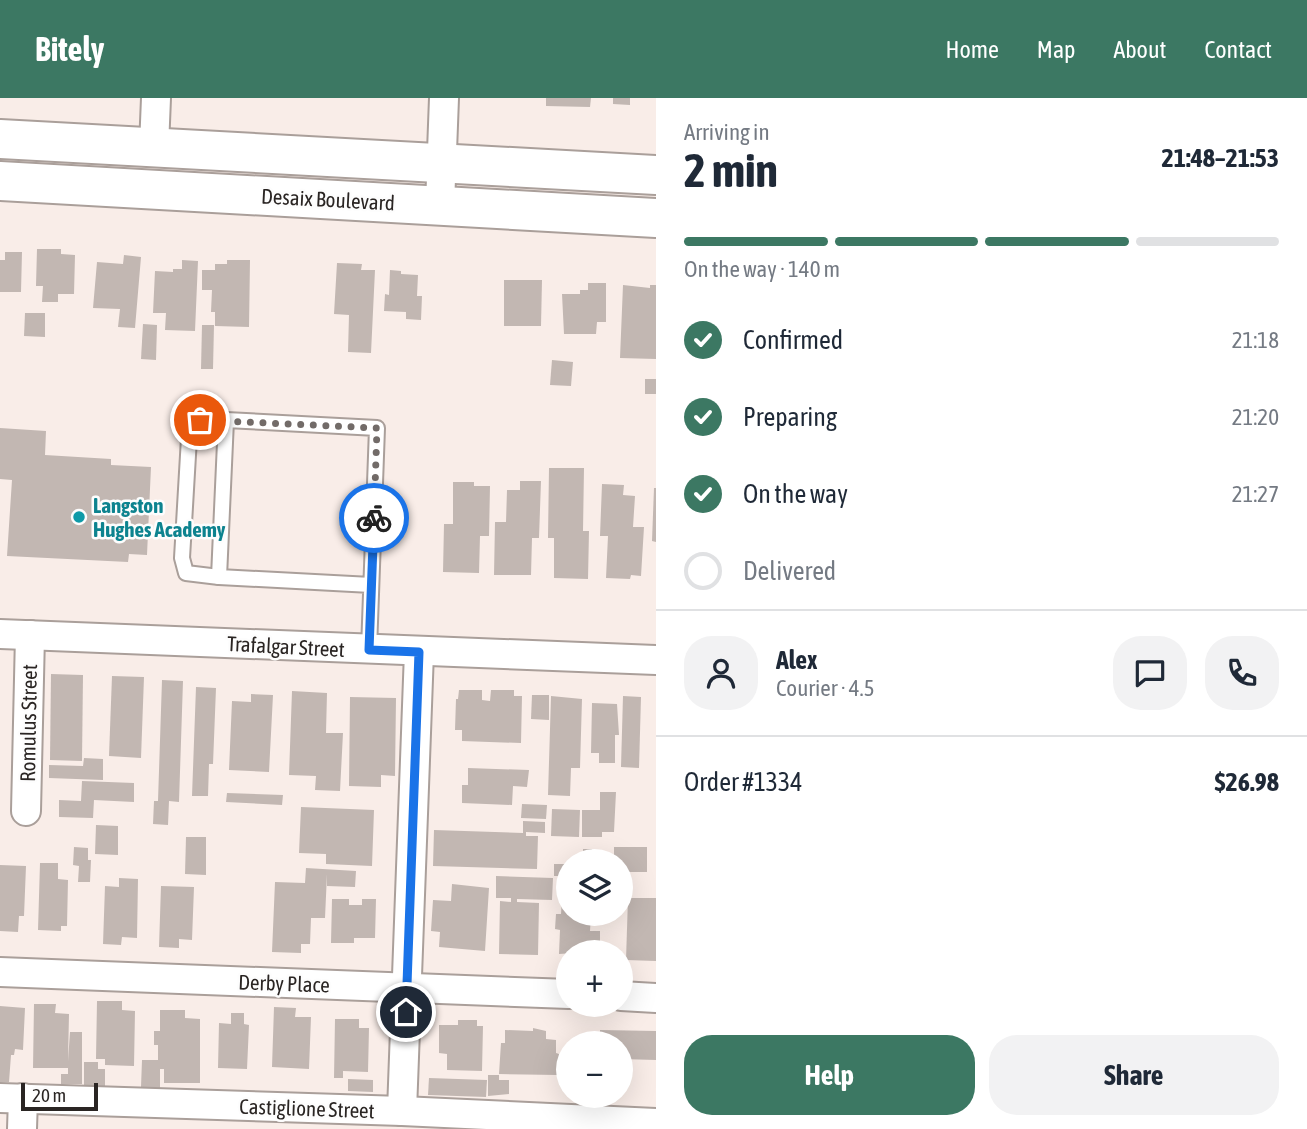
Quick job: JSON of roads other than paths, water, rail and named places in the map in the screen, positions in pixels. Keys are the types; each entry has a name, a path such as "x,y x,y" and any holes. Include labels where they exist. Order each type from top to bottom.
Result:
{"street":[{"path":"154,147 156,98"},
{"path":"440,205 444,98"},
{"name":"Desaix Boulevard","path":"0,139 656,175"},
{"name":"Desaix Boulevard","path":"0,181 656,218"},
{"name":"Trafalgar Street","path":"0,634 656,660"},
{"name":"Romulus Street","path":"26,811 30,635"},
{"path":"402,1111 419,652"},
{"name":"Derby Place","path":"0,972 556,994"},
{"path":"633,997 656,998"},
{"path":"12,1098 22,1129"},
{"name":"Castiglione Street","path":"12,1098 402,1111 656,1123"}],"lane":[{"path":"369,650 377,428 200,420 189,438 181,558 186,573 371,585"},
{"path":"219,577 226,420"}],"place":[{"name":"Langston Hughes Academy","path":"79,517"}]}
